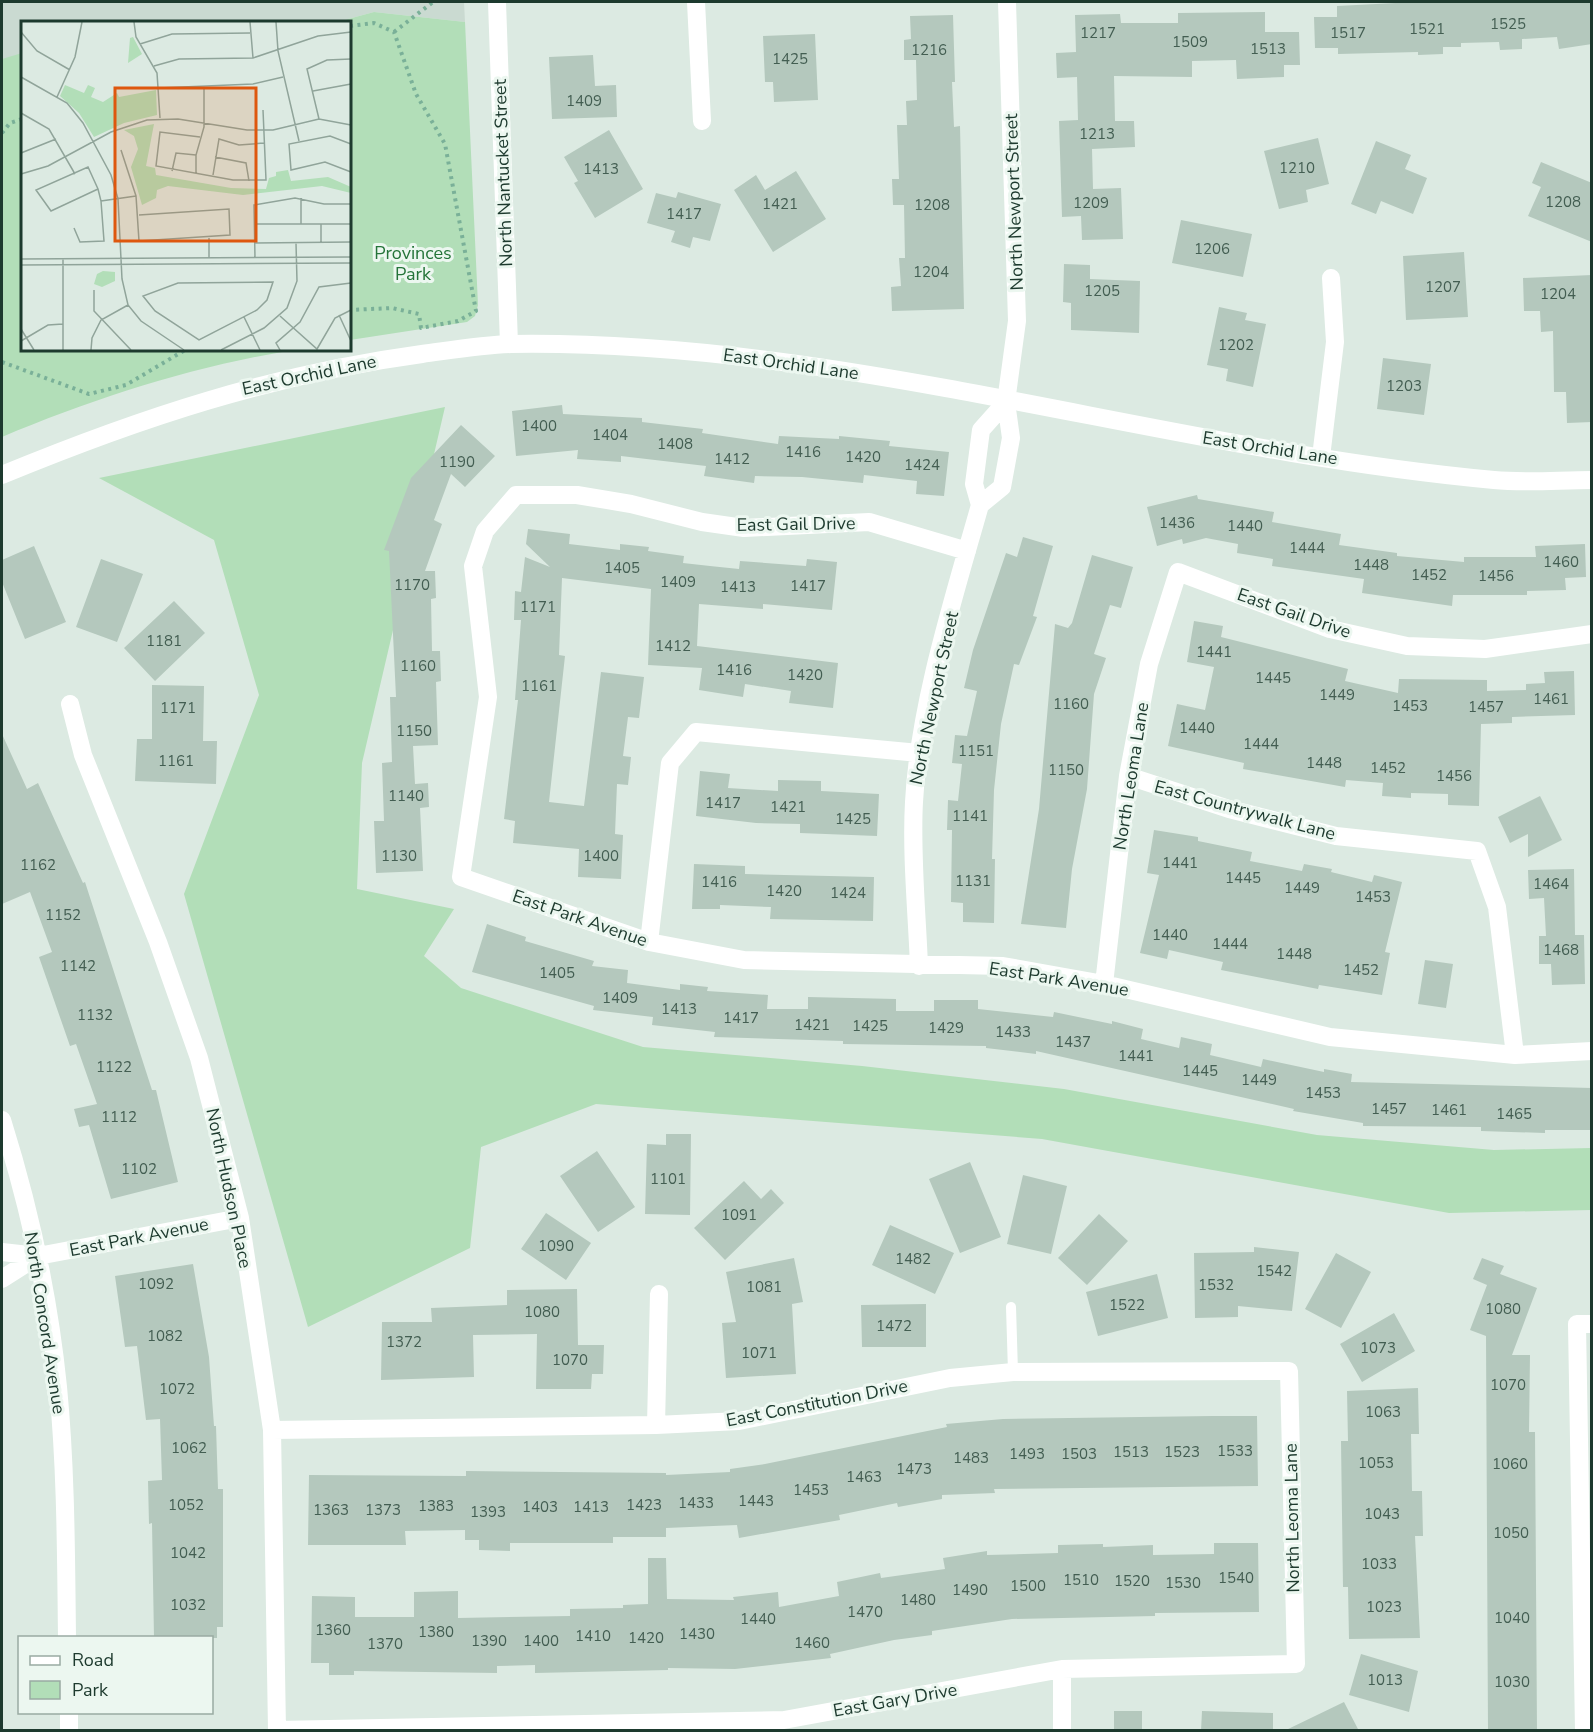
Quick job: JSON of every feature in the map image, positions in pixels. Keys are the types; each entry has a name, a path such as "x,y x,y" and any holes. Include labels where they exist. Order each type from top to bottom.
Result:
{"street":[{"name":"North Nantucket Street","path":"497,2 508,344"},
{"path":"696,2 702,121"},
{"name":"North Newport Street","path":"980,505 1002,487 1011,438 1006,402 1017,321 1007,2"},
{"path":"1321,457 1335,342 1331,278"},
{"name":"East Orchid Lane","path":"2,475 89,439 232,392 364,362 508,344 717,353 827,368 1321,457 1497,480 1592,480"},
{"name":"North Newport Street","path":"919,966 914,803 919,753 934,679 980,505 974,484 981,430 1006,402"},
{"name":"East Gail Drive","path":"461,877 488,697 473,566 485,531 516,495 577,495 631,504 702,522 744,528 869,522 967,551"},
{"name":"East Gail Drive","path":"1178,572 1330,629 1407,646 1485,649 1592,634"},
{"name":"North Leoma Lane","path":"1104,984 1128,777 1149,664 1178,572"},
{"name":"North Hudson Place","path":"70,704 83,755 158,942 199,1058 240,1218 272,1430 277,1730"},
{"path":"649,942 670,763 696,732 919,753"},
{"name":"East Countrywalk Lane","path":"1128,777 1229,809 1336,836 1477,851 1497,907 1515,1055"},
{"name":"East Park Avenue","path":"461,877 649,942 744,960 919,966 1003,966 1104,984 1330,1037 1515,1055 1592,1051"},
{"name":"North Concord Avenue","path":"2,1120 38,1256 58,1386 66,1525 68,1636"},
{"name":"East Park Avenue","path":"2,1252 38,1256 240,1218"},
{"name":"East Park Avenue","path":"2,1279 38,1256"},
{"path":"656,1425 659,1293"},
{"path":"1584,1324 1587,1541 1584,1731"},
{"name":"North Leoma Lane","path":"1289,1371 1296,1664"},
{"name":"East Constitution Drive","path":"272,1430 656,1425 740,1421 950,1378 1013,1372 1289,1371"},
{"name":"East Gary Drive","path":"277,1730 784,1720 1062,1669 1296,1664"},
{"path":"1062,1669 1062,1731"},
{"path":"69,1714 69,1731"}],"lane":[{"path":"1011,1307 1013,1372"}],"path":[{"path":"394,32 433,2"},
{"path":"351,26 374,23 394,32 416,94 445,144 476,311 458,321 421,328 419,314 392,308 351,310"},
{"path":"2,133 10,123 21,119"},
{"path":"2,362 89,394 126,385 183,351"}],"shaded area":[{"path":"2,2 464,2 465,22 374,12 341,21 21,21 21,112 2,118"}],"green space":[{"name":"Provinces Park","path":"374,12 465,22 478,305 475,316 467,322 351,340 351,21 341,21"},
{"path":"21,53 21,351 289,351 219,365 145,385 73,409 2,437 2,59"},
{"path":"445,407 362,763 357,889 454,909 424,956 461,988 643,1047 862,1066 1064,1089 1317,1135 1494,1150 1591,1148 1591,1210 1449,1213 1042,1139 596,1104 481,1147 470,1248 308,1327 184,894 259,695 214,540 99,478"}],"building":[{"path":"1415,2 1592,2 1592,44 1559,49 1557,37 1522,39 1522,49 1500,50 1499,42 1461,43 1461,47 1443,47 1443,54 1418,55 1418,52 1338,54 1338,48 1315,48 1314,17 1337,17 1337,6"},
{"path":"1265,12 1265,32 1299,32 1300,65 1284,65 1284,77 1237,79 1236,60 1192,61 1192,77 1114,76 1115,121 1134,121 1135,147 1092,149 1093,189 1121,188 1123,239 1082,240 1081,216 1062,217 1059,121 1078,120 1077,77 1057,78 1056,53 1076,52 1075,15 1120,14 1121,23 1178,23 1178,13"},
{"path":"953,15 955,82 952,82 954,127 960,126 964,309 892,311 891,287 901,286 899,258 905,258 904,205 893,205 892,179 899,179 897,125 907,125 906,101 917,100 916,60 904,60 904,40 911,39 910,16"},
{"path":"815,34 818,100 774,102 773,82 765,82 763,36"},
{"path":"593,55 595,86 616,85 617,117 552,119 549,57"},
{"path":"609,130 643,189 595,218 574,183 578,181 564,157"},
{"path":"1318,138 1329,184 1306,190 1308,202 1279,209 1264,151"},
{"path":"1376,141 1411,155 1405,169 1427,178 1413,214 1381,201 1376,214 1351,204"},
{"path":"1541,162 1592,183 1592,242 1528,216 1541,187 1532,183"},
{"path":"796,171 826,219 773,252 734,190 756,175 765,190"},
{"path":"678,192 721,204 710,241 693,237 690,248 671,242 675,231 647,223 656,193 676,198"},
{"path":"1181,220 1252,234 1243,277 1172,263"},
{"path":"1464,252 1468,317 1406,320 1403,256"},
{"path":"1064,264 1090,265 1090,279 1140,281 1139,333 1071,330 1071,303 1063,302"},
{"path":"1592,275 1592,422 1567,423 1566,392 1554,392 1553,331 1541,332 1540,311 1524,311 1523,278"},
{"path":"1219,307 1247,313 1245,320 1266,324 1253,387 1226,381 1228,369 1207,365"},
{"path":"1383,358 1431,364 1424,415 1377,409"},
{"path":"562,405 563,414 642,418 642,422 703,429 702,433 778,444 779,436 839,439 839,436 890,441 889,446 949,452 944,496 916,494 917,481 864,475 863,483 802,477 755,476 754,483 704,476 706,466 621,456 621,462 577,459 578,450 516,456 512,411"},
{"path":"461,425 495,456 465,487 451,474 434,520 442,524 425,571 435,571 436,598 431,599 432,651 440,651 441,681 436,682 438,745 413,746 415,784 428,783 429,807 420,808 423,871 376,873 374,821 384,821 382,763 392,762 390,697 396,697 389,551 384,550 411,478"},
{"path":"1197,495 1198,499 1274,512 1272,522 1341,534 1339,545 1397,553 1397,556 1464,562 1464,557 1536,557 1535,546 1585,544 1586,577 1565,578 1566,590 1527,591 1527,595 1453,595 1452,606 1362,593 1364,579 1272,566 1273,559 1237,553 1238,544 1206,538 1183,544 1182,539 1157,546 1147,507"},
{"path":"528,529 570,534 569,544 620,550 620,544 649,547 648,551 684,556 683,563 710,566 739,569 740,561 806,566 807,559 837,562 832,610 763,604 763,609 699,604 697,646 838,663 833,708 789,703 791,691 745,684 743,697 699,690 702,668 648,665 651,589 562,578 559,655 565,656 549,802 584,806 601,672 644,677 639,718 628,717 623,756 631,757 628,785 617,784 615,834 623,835 621,879 578,877 579,849 513,843 515,821 504,819 518,700 515,700 521,620 514,620 515,591 521,592 525,557 550,567 526,544"},
{"path":"1023,537 1053,546 1033,616 1037,617 1019,665 1014,664 1001,724 994,790 992,859 995,859 994,923 963,922 963,903 951,902 952,830 947,830 948,800 958,801 962,764 952,763 955,735 967,736 977,691 964,688 973,650 1006,553 1017,557"},
{"path":"34,546 66,622 25,639 2,582 2,560"},
{"path":"1092,555 1133,567 1121,608 1110,605 1094,654 1106,658 1094,694 1087,789 1072,869 1066,928 1021,924 1039,809 1055,624 1068,628 1072,623"},
{"path":"101,559 143,574 117,642 76,627"},
{"path":"174,601 205,633 155,681 124,648"},
{"path":"1194,621 1223,626 1221,637 1348,669 1345,681 1398,693 1399,679 1487,680 1487,691 1526,690 1526,684 1545,683 1544,672 1574,671 1575,715 1512,717 1512,723 1481,724 1479,806 1448,805 1448,794 1411,793 1411,798 1382,796 1383,783 1346,780 1345,787 1243,769 1244,763 1168,746 1177,704 1205,710 1214,667 1187,662"},
{"path":"152,685 204,686 203,741 217,741 216,784 135,781 137,739 152,739"},
{"path":"2,734 27,789 38,783 83,883 85,882 152,1090 156,1090 178,1182 111,1199 89,1125 79,1127 74,1109 97,1104 76,1044 70,1046 39,957 52,952 30,892 2,904"},
{"path":"700,771 730,774 728,788 778,791 778,780 821,781 821,791 879,794 877,836 800,833 800,824 756,823 696,816"},
{"path":"1540,796 1562,840 1528,857 1528,834 1510,843 1498,817"},
{"path":"1154,830 1198,837 1198,841 1252,852 1250,861 1302,871 1304,864 1332,869 1331,872 1372,882 1374,875 1402,882 1385,952 1390,953 1382,995 1319,985 1318,989 1221,970 1223,962 1169,950 1167,959 1140,953 1159,875 1147,873"},
{"path":"694,864 745,866 745,874 874,877 873,921 770,919 771,907 720,905 720,909 692,909"},
{"path":"1574,869 1575,935 1584,935 1585,984 1552,985 1551,964 1539,964 1539,936 1546,936 1544,898 1529,899 1528,870"},
{"path":"487,924 526,937 525,941 594,961 592,966 628,970 627,983 680,990 680,984 708,987 707,991 768,995 767,1009 808,1009 808,997 896,999 896,1011 934,1011 934,1000 978,1000 978,1009 1053,1017 1054,1012 1112,1024 1112,1021 1143,1029 1141,1039 1179,1048 1181,1037 1212,1044 1210,1055 1261,1067 1263,1059 1324,1072 1324,1069 1352,1074 1351,1082 1592,1088 1592,1130 1545,1130 1545,1133 1481,1131 1481,1127 1363,1126 1363,1123 1293,1111 1294,1109 1036,1051 1036,1054 986,1048 986,1046 843,1044 843,1041 714,1037 715,1032 652,1025 653,1017 593,1010 594,1006 472,972"},
{"path":"1425,960 1453,964 1446,1008 1418,1004"},
{"path":"666,1134 691,1134 690,1215 645,1214 647,1144 666,1145"},
{"path":"597,1151 635,1207 598,1232 560,1176"},
{"path":"970,1162 1001,1237 960,1253 929,1179"},
{"path":"1023,1175 1067,1186 1051,1254 1007,1244"},
{"path":"744,1181 761,1199 771,1189 784,1203 725,1260 694,1228"},
{"path":"546,1213 591,1243 566,1280 521,1249"},
{"path":"1099,1214 1128,1241 1087,1285 1058,1258"},
{"path":"890,1225 954,1253 935,1294 872,1265"},
{"path":"1254,1247 1299,1252 1292,1311 1238,1306 1238,1317 1195,1318 1194,1253 1254,1252"},
{"path":"1336,1253 1371,1272 1341,1328 1305,1309"},
{"path":"794,1258 803,1302 792,1304 796,1374 726,1378 722,1323 736,1322 726,1272"},
{"path":"1482,1258 1504,1266 1500,1274 1537,1288 1512,1355 1530,1355 1529,1432 1535,1432 1537,1731 1488,1731 1486,1336 1470,1330 1487,1285 1473,1279"},
{"path":"193,1264 209,1357 214,1426 216,1426 218,1489 223,1489 223,1627 217,1627 217,1638 213,1636 154,1636 152,1523 149,1524 148,1481 162,1480 160,1419 146,1420 137,1346 125,1347 115,1276"},
{"path":"1157,1274 1168,1318 1098,1336 1086,1292"},
{"path":"577,1289 578,1345 604,1345 603,1374 592,1374 591,1389 536,1389 537,1334 473,1335 474,1377 381,1380 382,1322 432,1322 431,1308 507,1305 507,1290"},
{"path":"926,1304 926,1347 862,1347 861,1305"},
{"path":"1394,1313 1415,1351 1362,1382 1340,1344"},
{"path":"1418,1388 1419,1434 1411,1434 1412,1491 1422,1491 1423,1536 1415,1536 1420,1638 1349,1639 1348,1587 1343,1587 1341,1441 1348,1441 1347,1391"},
{"path":"1257,1416 1258,1486 994,1489 995,1493 942,1495 942,1499 898,1507 897,1503 839,1515 840,1520 739,1538 737,1525 666,1528 666,1537 613,1537 613,1543 510,1543 510,1551 479,1550 479,1540 465,1540 465,1530 405,1531 406,1545 308,1545 309,1475 466,1476 466,1471 666,1473 666,1475 730,1472 730,1469 947,1427 946,1424 1003,1419"},
{"path":"1214,1543 1258,1543 1259,1612 1155,1613 1155,1616 1012,1619 932,1631 932,1635 894,1640 830,1654 831,1658 735,1669 668,1668 668,1670 535,1673 535,1665 497,1666 497,1673 354,1671 354,1675 329,1675 329,1663 311,1663 312,1596 355,1597 355,1617 414,1617 414,1592 458,1591 458,1618 570,1616 570,1609 623,1608 623,1605 648,1604 648,1558 666,1558 667,1599 734,1600 733,1597 778,1592 779,1607 839,1596 837,1582 880,1573 881,1578 945,1569 943,1558 987,1551 987,1555 1058,1553 1058,1545 1103,1544 1103,1547 1153,1545 1153,1555 1214,1554"},
{"path":"1361,1654 1418,1671 1409,1712 1349,1695"},
{"path":"1344,1702 1359,1731 1284,1731"},
{"path":"1114,1711 1142,1711 1142,1731 1114,1731"},
{"path":"1202,1711 1273,1713 1273,1731 1201,1731"}]}
